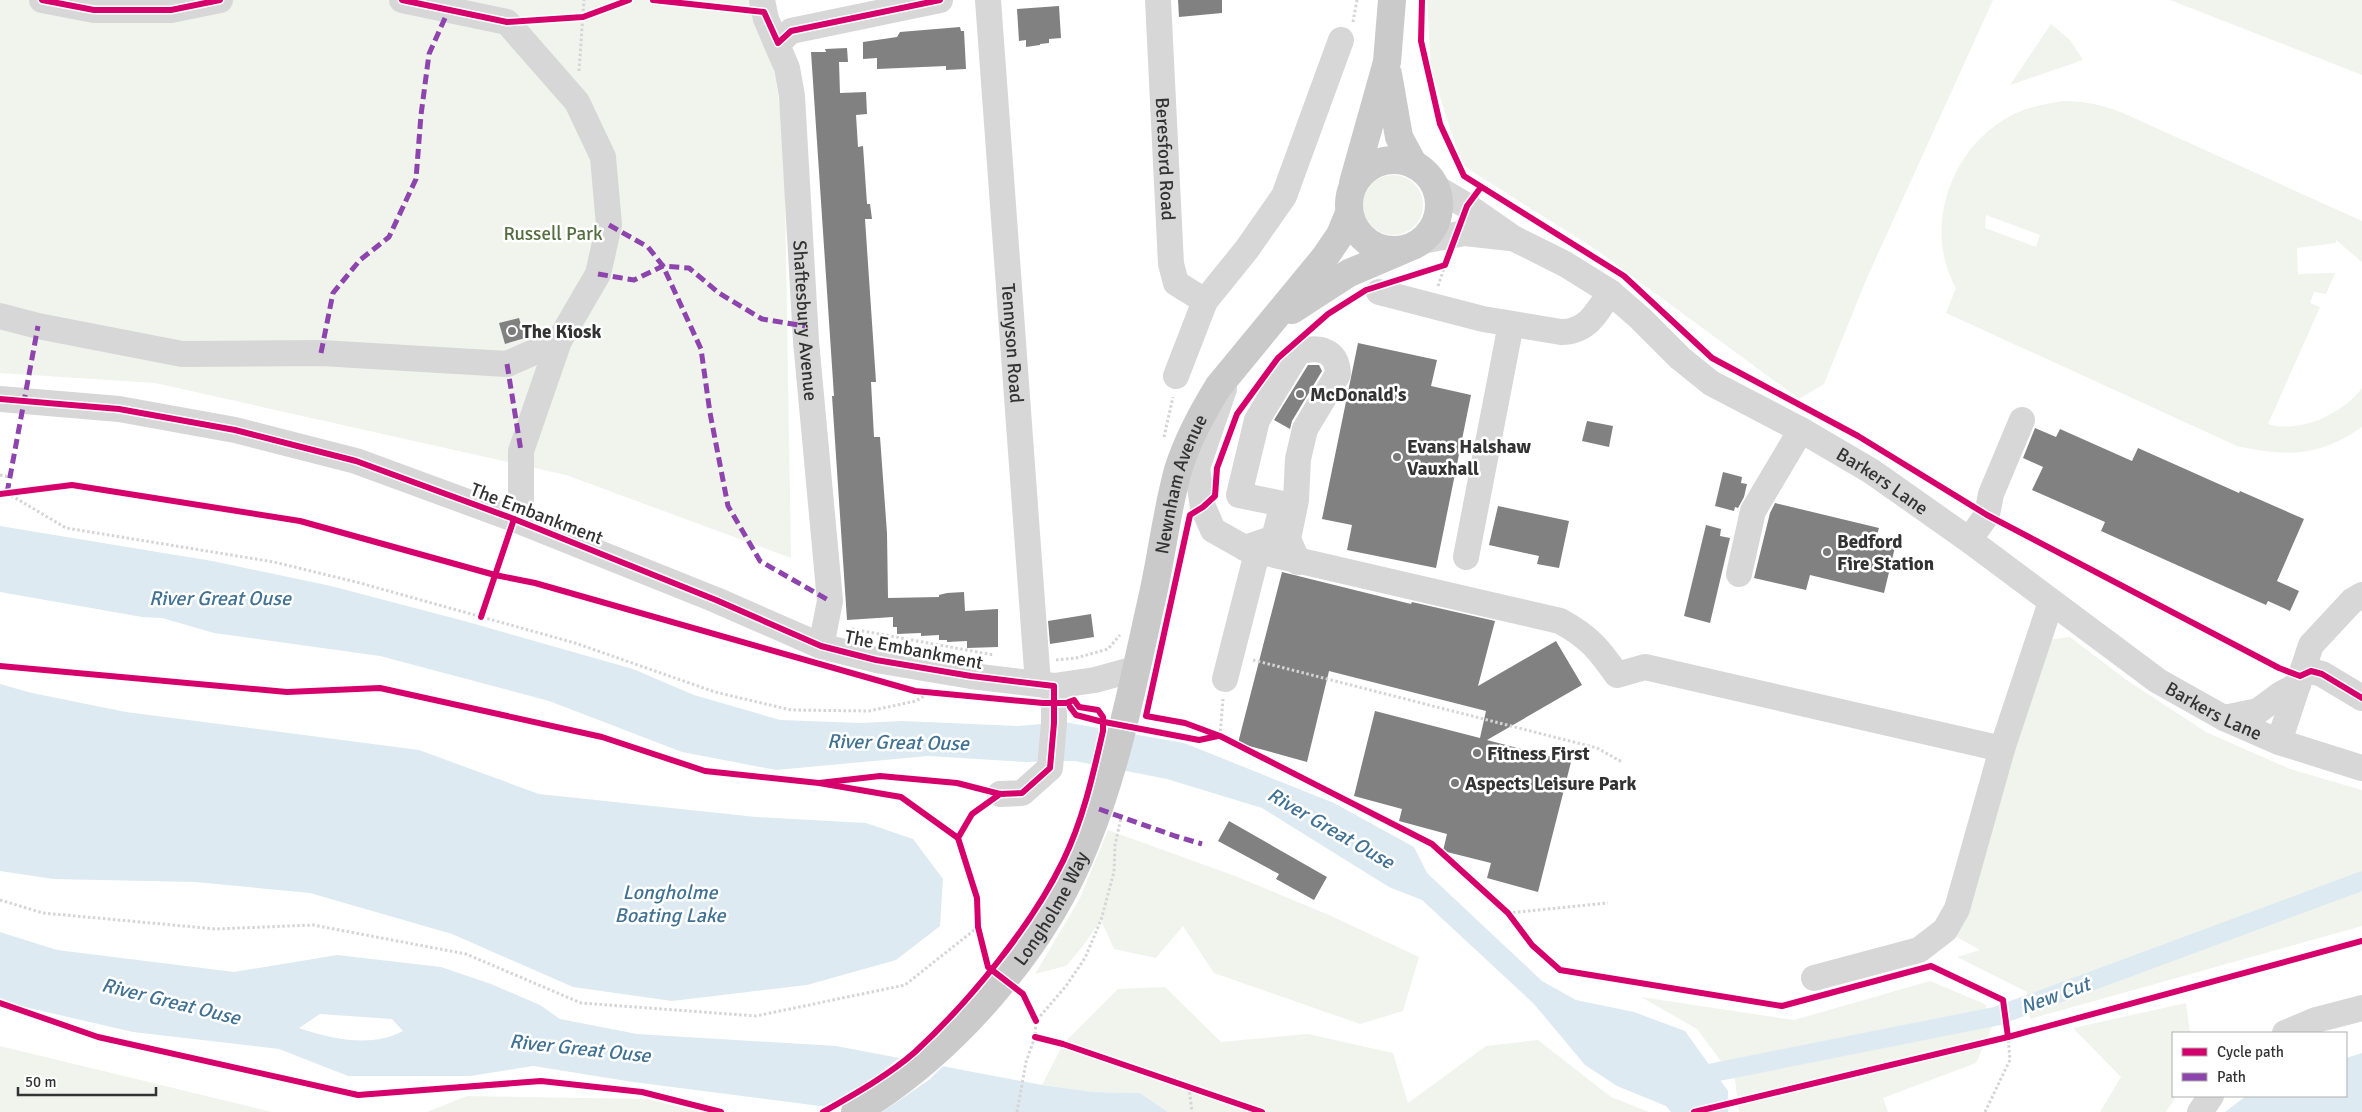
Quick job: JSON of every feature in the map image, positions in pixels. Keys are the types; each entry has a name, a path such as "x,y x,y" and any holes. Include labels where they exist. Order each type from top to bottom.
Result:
{"main road":[{"name":"Newnham Avenue","path":"1135,669 1178,470 1205,408 1229,371 1274,321 1333,246 1350,200 1387,62 1392,0"},
{"name":"Newnham Avenue","path":"1387,62 1398,132 1403,146 1414,165"},
{"path":"1397,160 1414,165 1423,170 1435,187 1439,198 1436,222 1413,245 1379,248 1368,243 1356,230 1350,200 1360,174 1379,162 1397,160"},
{"name":"Newnham Avenue","path":"1274,321 1349,273 1413,245"},
{"name":"Longholme Way","path":"855,1112 895,1086 944,1044 993,991 1036,935 1085,847 1108,779 1135,669"}],"street":[{"path":"42,0 94,10 171,10 220,0"},
{"path":"402,0 507,22 577,102 603,157 609,226 598,274 558,341 522,451 521,501 514,518"},
{"name":"Shaftesbury Avenue","path":"762,0 766,19 778,43 787,68 792,96 806,341 830,601 821,646"},
{"path":"778,43 790,31 940,0"},
{"name":"Tennyson Road","path":"988,0 1046,685 1054,723 1050,768 1022,793 1000,794"},
{"name":"Beresford Road","path":"1158,0 1172,264 1176,283 1205,301"},
{"path":"1176,376 1205,301 1248,248 1284,196 1341,40"},
{"name":"Barkers Lane","path":"1435,187 1467,206 1513,238 1565,264 1610,292 1640,318 1680,358 1711,383 1801,430 1871,471 1970,540 2158,681 2224,718 2279,742 2362,768"},
{"name":"Barkers Lane","path":"1413,245 1455,234 1513,238"},
{"path":"1379,292 1483,319 1560,332 1571,332 1588,324 1610,292"},
{"path":"0,316 38,326 182,354 321,353 507,364 558,341"},
{"path":"1466,557 1511,324"},
{"path":"1251,550 1274,538 1283,504 1239,495 1257,420 1298,352 1318,348 1331,355 1338,365 1338,374 1305,429 1298,459 1296,500 1288,538 1298,562"},
{"path":"1229,371 1197,468 1203,508 1213,530 1251,550 1560,621 1582,633 1598,648 1617,675 1645,667 2002,749"},
{"name":"The Embankment","path":"0,399 119,409 235,430 356,461 514,518 716,600 821,646 876,660 971,676 1046,685 1095,680 1135,669"},
{"path":"1970,540 1987,515 1991,494 2022,420"},
{"path":"1739,574 1753,511 1801,430"},
{"path":"1225,679 1251,550"},
{"path":"2279,742 2311,645 2352,601 2362,595"},
{"path":"1814,978 1919,950 1945,930 1957,909 2002,749 2051,602"},
{"path":"2224,718 2258,712 2311,671 2322,674 2362,698"},
{"path":"2288,1032 2316,1020 2362,1008"},
{"path":"2200,1112 2209,1097"}],"path":[{"path":"577,102 584,0"},
{"path":"1436,268 1445,265 1455,234"},
{"path":"0,475 10,477"},
{"path":"7,497 17,492"},
{"path":"0,494 66,528 274,562 481,616 575,643 715,692 791,710 869,711 916,701 930,692"},
{"path":"481,616 484,608"},
{"path":"1231,654 1597,748 1622,762"},
{"path":"1225,679 1215,735 1229,740"},
{"path":"914,691 940,693"},
{"path":"1036,1020 1066,986 1085,958 1101,920 1114,872 1122,809"},
{"path":"0,900 43,913 216,929 313,925 466,954 581,1003 756,1016 905,985 978,926"},
{"path":"1508,913 1608,903"},
{"path":"1502,907 1513,920"},
{"path":"978,917 980,935"},
{"path":"1017,1112 1026,1062 1035,1037 1036,1020 1031,1012"},
{"path":"1984,1112 2010,1060 2006,1027"},
{"path":"1998,1039 2017,1034"},
{"path":"1035,1037 1044,1039"},
{"path":"1180,1084 1198,1090"},
{"path":"1189,1087 1192,1112"}],"green space":[{"name":"Russell Park","path":"0,0 753,0 775,76 784,132 791,558 566,475 155,383 0,373"},
{"path":"1427,0 1993,0 1866,280 1824,384 1799,399 1595,249 1462,165 1431,70"},
{"path":"2170,0 2362,0 2362,75"},
{"path":"2051,24 2070,40 2083,60 2010,85"},
{"path":"2063,101 2101,106 2123,113 2362,221 2362,262 2336,240 2336,243 2297,248 2298,274 2335,273 2326,294 2314,292 2310,303 2320,307 2268,424 2293,426 2320,419 2344,406 2362,388 2362,427 2331,444 2302,452 2272,452 2237,446 1946,313 1956,288 1946,265 1942,240 1943,215 1948,191 1959,168 1973,147 1991,129 2012,115 2037,106","holes":["1986,215 2040,235 2036,247 1985,228"]},
{"path":"1393,175 1409,180 1414,184 1418,189 1423,205 1418,221 1414,226 1409,230 1393,235 1377,230 1372,226 1368,221 1363,205 1368,189 1372,184 1377,180"},
{"path":"2070,637 2128,681 2206,732 2290,769 2362,790 2362,926 2030,1019 2027,992 1957,957 1980,950 1955,936 2048,640"},
{"path":"1108,830 1235,876 1329,915 1419,957 1403,1011 1360,1024 1214,973 1183,926 1156,958 1114,949 1101,920 1066,966 1035,974 1080,898"},
{"path":"1930,981 1985,1004 1992,1027 1976,1063 1883,1098 1888,1112 1739,1112 1735,1080 1697,1029 1641,997 1794,1020"},
{"path":"1165,987 1221,1042 1308,1034 1393,1053 1408,1103 1486,1046 1538,1040 1611,1097 1649,1112 1168,1112 1140,1093 1094,1092 1042,1085 1063,1044 1118,989"},
{"path":"2186,1003 2190,1032 2172,1032 2172,1097 2175,1097 2166,1112 2100,1112 2121,1077 2073,1028"},
{"path":"0,1046 272,1112 0,1112"},
{"path":"467,1096 647,1099 701,1112 427,1112"}],"water":[{"name":"River Great Ouse","path":"0,526 212,561 331,586 468,622 633,669 694,695 780,720 861,723 902,721 1018,726 1064,722 1184,743 1334,803 1414,847 1427,873 1542,981 1576,1000 1634,1012 1685,1031 1728,1091 1728,1112 1671,1112 1666,1106 1617,1086 1585,1065 1534,1004 1422,900 1389,887 1262,808 1167,779 1075,761 1026,762 928,756 776,770 682,752 549,701 380,656 214,633 162,618 142,617 0,592"},
{"name":"Longholme Boating Lake","path":"0,684 32,693 126,712 419,750 539,794 756,817 866,823 913,839 943,879 940,926 896,960 807,985 672,1001 573,987 452,934 310,893 195,882 53,879 0,871"},
{"path":"0,932 57,950 234,972 337,955 441,967 491,984 540,1005 560,1019 637,1034 836,1046 1042,1085 1094,1092 1140,1093 1168,1112 866,1112 633,1082 533,1066 470,1076 348,1076 279,1049 133,1032 16,1005 0,998","holes":["320,1014 392,1019 403,1031 378,1039 351,1040 324,1036 299,1028"]},
{"path":"2362,1053 2362,1112 2225,1112 2245,1097 2347,1097 2347,1058"}],"pier":[{"path":"902,1056 945,1064 929,1080 882,1112 845,1112 822,1109 868,1082"}],"building":[{"path":"1178,0 1222,0 1222,13 1179,17"},
{"path":"1059,6 1061,38 1049,39 1049,43 1026,47 1026,40 1019,41 1017,9"},
{"path":"960,27 961,31 964,31 966,69 946,70 946,66 877,69 877,58 863,59 863,42 897,37 900,32"},
{"path":"847,48 848,62 839,62 840,93 866,92 867,114 856,115 858,147 863,146 867,204 870,204 872,219 865,219 876,382 871,382 874,437 880,437 887,533 888,598 939,597 939,595 947,593 964,592 965,611 998,609 998,647 967,648 967,641 947,642 947,640 939,640 939,635 921,636 921,633 897,634 897,627 893,627 893,617 847,620 811,52 826,52 825,49"},
{"name":"The Kiosk","path":"519,318 525,338 505,344 499,323"},
{"name":"Evans Halshaw Vauxhall","path":"1358,343 1437,360 1431,386 1471,395 1436,568 1347,550 1352,525 1322,519"},
{"path":"1308,365 1319,365 1322,371 1292,421 1290,429 1274,420"},
{"path":"1587,421 1613,426 1609,447 1582,441"},
{"path":"2035,428 2056,437 2060,429 2132,461 2138,448 2239,493 2240,491 2304,519 2277,581 2299,591 2290,611 2268,601 2266,605 2101,531 2105,522 2032,490 2043,467 2023,458"},
{"path":"1723,472 1742,477 1741,483 1747,484 1744,497 1738,508 1735,507 1734,511 1715,506"},
{"name":"Bedford Fire Station","path":"1775,503 1879,528 1876,538 1896,543 1884,593 1810,575 1806,590 1754,578 1770,513"},
{"path":"1498,506 1569,521 1559,568 1537,564 1539,556 1489,545"},
{"path":"1706,525 1721,529 1720,536 1730,538 1710,623 1684,616"},
{"path":"1282,572 1411,604 1412,602 1495,621 1478,686 1556,641 1582,685 1487,740 1571,762 1538,892 1487,878 1491,863 1443,851 1447,834 1399,821 1402,809 1354,796 1375,711 1480,738 1486,711 1329,671 1307,762 1238,743"},
{"path":"1091,614 1094,637 1050,644 1048,621"},
{"path":"1229,821 1327,877 1314,900 1276,879 1279,874 1218,841"}],"waterway":[{"name":"New Cut","path":"1691,1077 1997,1016 2362,881"}],"marked path":[{"path":"321,353 333,293 360,260 389,237 416,179 421,115 429,54 449,9"},
{"path":"609,225 648,247 663,266 701,349 710,413 728,506 760,561 830,601"},
{"path":"598,274 634,280 663,266 689,268 719,293 762,319 805,326"},
{"path":"7,493 38,326"},
{"path":"507,364 521,451"},
{"path":"1099,809 1202,844"}],"cycle path":[{"path":"42,0 94,10 171,10 220,0"},
{"path":"402,0 507,22 583,17 629,0"},
{"path":"653,0 764,12 778,43 791,31 940,0"},
{"path":"1422,0 1421,41 1440,124 1464,176 1624,276 1712,358 1858,436 1987,515 2279,668 2300,676 2311,671 2322,674 2362,698"},
{"path":"1481,187 1467,206 1445,265 1366,290 1328,314 1278,358 1237,414 1217,468 1215,496 1190,515 1146,716 1185,723 1220,736 1432,844 1508,913 1532,945 1560,970 1782,1006 1931,966 2003,1000 2008,1037"},
{"path":"0,399 119,409 235,430 356,461 514,519 716,600 821,646 876,660 971,676 1054,686 1054,723 1050,768 1022,793 1000,794 957,783 880,776 819,783"},
{"path":"0,494 72,485 300,521 495,575 535,583 915,691 1043,703 1066,703 1074,700 1079,707 1098,710 1103,717 1103,731 1082,813 1063,861 1034,912 977,987 915,1052 882,1077 823,1112"},
{"path":"481,617 514,519"},
{"path":"0,666 287,692 380,688 602,737 705,771 819,783 901,797 958,838"},
{"path":"1070,707 1076,715 1099,721 1199,740 1218,736"},
{"path":"1000,794 972,814 958,838 977,898 978,927 988,967 1023,994 1036,1021"},
{"path":"1694,1112 2008,1037 2362,941"},
{"path":"0,1003 98,1037 358,1095 541,1081 642,1092 721,1112"},
{"path":"1035,1037 1063,1044 1262,1112"}],"place":[{"name":"The Kiosk","path":"512,331"},
{"name":"McDonald's","path":"1300,394"},
{"name":"Evans Halshaw Vauxhall","path":"1397,457"},
{"name":"Bedford Fire Station","path":"1827,552"},
{"name":"Fitness First","path":"1477,753"},
{"name":"Aspects Leisure Park","path":"1455,783"}]}
